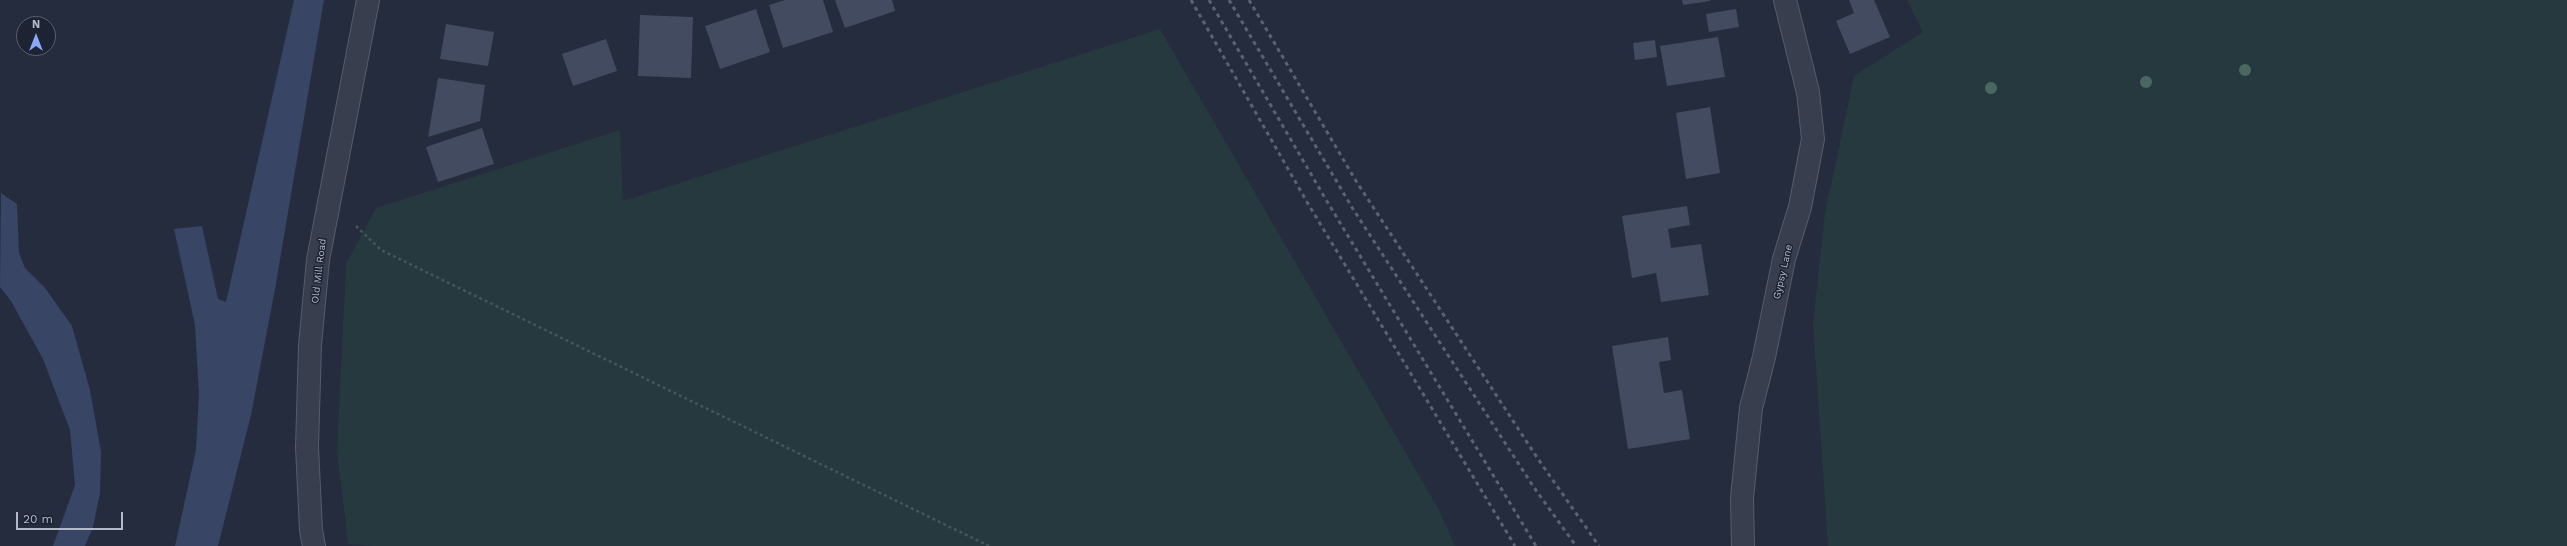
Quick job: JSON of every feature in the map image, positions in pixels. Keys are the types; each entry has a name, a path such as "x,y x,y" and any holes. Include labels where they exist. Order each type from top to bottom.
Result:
{"street":[{"name":"Old Mill Road","path":"314,546 311,530 307,447 310,345 318,260 368,0"},
{"name":"Gypsy Lane","path":"1743,546 1742,498 1751,408 1764,358 1784,259 1800,207 1813,139 1808,92 1785,0"}],"path":[{"path":"325,224 357,226 381,250 989,546"}],"shaded area":[{"path":"1907,0 2567,0 2567,546 1828,546 1813,324 1825,213 1854,76 1923,32"},
{"path":"1160,29 1439,510 1455,546 374,546 348,544 337,451 346,264 376,208 620,130 623,201"}],"water":[{"path":"294,0 324,0 275,289 251,415 218,546 175,546 196,450 199,394 195,325 174,229 202,226 218,299 226,302"},
{"path":"1,193 17,204 19,253 25,268 45,288 72,326 90,390 101,452 100,493 93,527 85,546 53,546 75,485 70,430 43,359 11,301 0,287"}],"building":[{"path":"785,0 823,0 833,32 783,48 769,5"},
{"path":"835,0 892,0 895,11 845,28"},
{"path":"1682,0 1710,0 1710,1 1683,5"},
{"path":"1849,0 1874,0 1890,37 1850,54 1836,21 1854,13"},
{"path":"756,9 770,52 720,69 705,26"},
{"path":"1736,9 1739,27 1709,32 1706,14"},
{"path":"640,15 693,17 691,78 638,76"},
{"path":"446,24 494,32 488,66 440,59"},
{"path":"1718,37 1725,77 1667,86 1660,46"},
{"path":"606,39 617,71 573,86 562,54"},
{"path":"1655,40 1657,57 1635,60 1633,43"},
{"path":"438,78 485,85 480,121 428,137"},
{"path":"1710,107 1720,173 1686,179 1676,113"},
{"path":"482,128 494,164 438,182 426,147"},
{"path":"1687,206 1690,225 1668,229 1671,248 1701,244 1709,295 1661,302 1656,273 1632,278 1622,216"},
{"path":"1668,337 1671,360 1659,362 1664,393 1682,390 1690,439 1628,449 1612,346"}],"railway":[{"path":"1191,0 1307,202 1515,546"},
{"path":"1209,0 1325,198 1536,546"},
{"path":"1229,0 1353,209 1535,489 1576,546"},
{"path":"1249,0 1356,181 1538,459 1599,546"}]}
